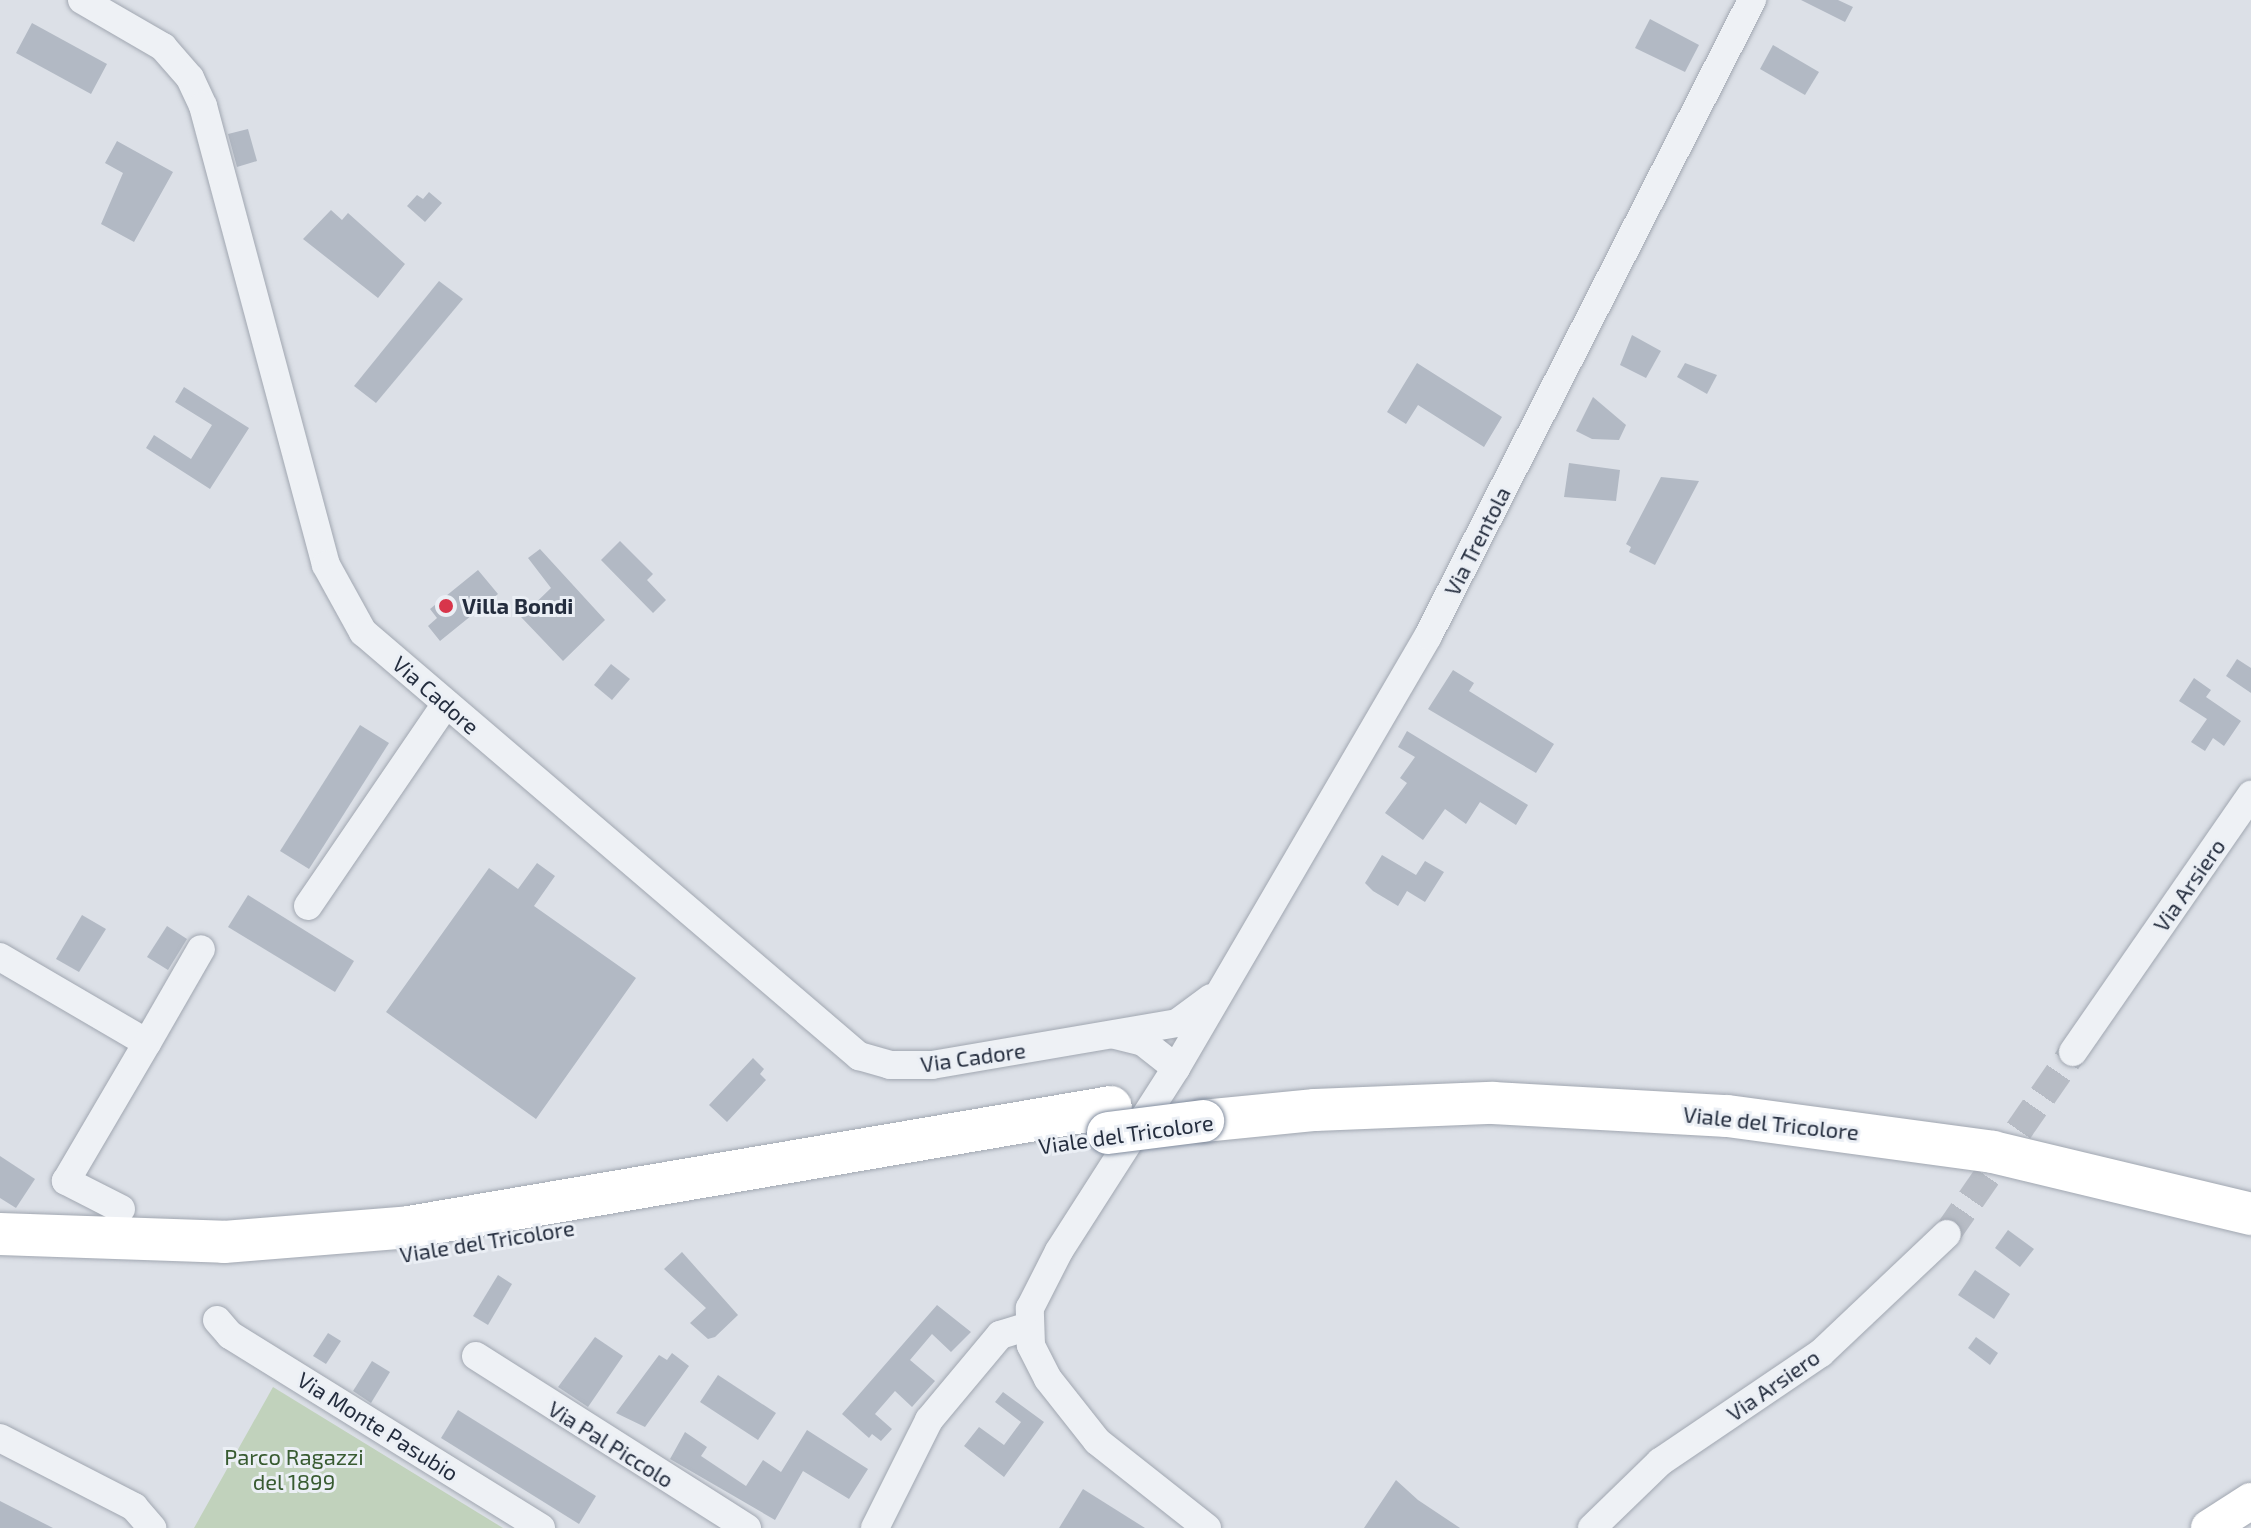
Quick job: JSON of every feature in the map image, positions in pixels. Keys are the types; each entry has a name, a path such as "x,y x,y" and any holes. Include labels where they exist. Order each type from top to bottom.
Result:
{"highway":[{"name":"Viale del Tricolore","path":"0,1258 225,1268 414,1254 1109,1120 1194,1095 1495,1081 1727,1091 2002,1129 2251,1189"},
{"name":"Viale del Tricolore","path":"1194,1095 1315,1110 1493,1103 1728,1116 1993,1152 2251,1214"},
{"name":"Viale del Tricolore","path":"0,1234 224,1242 409,1227 1109,1120"}],"main road":[{"path":"2209,1528 2251,1501"}],"street":[{"name":"Via Cadore","path":"82,0 163,47 190,78 203,106 326,565 363,632 859,1056 890,1065 932,1065 1113,1035 1177,1023 1218,993"},
{"name":"Via Trentola","path":"1194,1095 1218,993 1428,636 1752,0"},
{"path":"308,906 446,704"},
{"name":"Via Arsiero","path":"2073,1052 2251,795"},
{"path":"121,1209 66,1181 201,949"},
{"path":"0,957 147,1043"},
{"name":"Via Cadore","path":"1113,1035 1143,1042 1194,1095"},
{"path":"1194,1095 1059,1251 1030,1308 1029,1326 1031,1345 1048,1379 1097,1441 1207,1528"},
{"name":"Via Arsiero","path":"1592,1528 1660,1462 1821,1353 1947,1234"},
{"name":"Via Monte Pasubio","path":"217,1320 230,1335 541,1528"},
{"path":"875,1528 929,1420 1000,1335 1029,1326"},
{"name":"Via Pal Piccolo","path":"476,1356 747,1528"},
{"path":"0,1438 134,1507 152,1528"}],"green space":[{"name":"Parco Ragazzi del 1899","path":"273,1387 503,1528 194,1528"}],"building":[{"path":"1801,0 1838,0 1853,7 1845,22"},
{"path":"1650,19 1699,45 1685,72 1635,48"},
{"path":"32,23 107,64 91,94 16,53"},
{"path":"1773,45 1819,72 1805,95 1760,69"},
{"path":"248,129 257,161 237,167 228,134"},
{"path":"117,141 173,172 134,242 101,224 123,173 105,163"},
{"path":"429,192 442,203 425,222 407,206 417,195 423,199"},
{"path":"331,210 342,220 348,213 405,264 378,298 303,239"},
{"path":"439,281 463,299 376,403 354,386"},
{"path":"1632,335 1661,351 1646,378 1620,365"},
{"path":"1417,363 1502,417 1484,447 1418,405 1406,424 1387,412"},
{"path":"1685,363 1717,375 1707,394 1677,377"},
{"path":"184,387 249,428 210,489 146,448 154,435 191,459 212,425 175,402"},
{"path":"1593,397 1626,425 1619,440 1592,439 1576,431"},
{"path":"1569,463 1620,470 1616,501 1564,497"},
{"path":"1661,477 1699,481 1655,565 1629,552 1631,547 1626,544"},
{"path":"620,541 653,574 647,580 666,600 653,613 601,560"},
{"path":"540,549 605,620 563,661 521,617 551,588 528,558"},
{"path":"478,570 498,594 440,641 428,626 437,618 430,609"},
{"path":"2237,659 2251,668 2251,693 2226,676"},
{"path":"611,664 630,679 612,700 594,685"},
{"path":"1453,670 1474,683 1469,691 1554,744 1536,773 1428,709"},
{"path":"2194,678 2211,690 2206,697 2241,721 2224,746 2213,738 2205,751 2191,742 2207,719 2179,701"},
{"path":"360,725 389,743 309,869 280,851"},
{"path":"1407,731 1528,805 1516,825 1480,802 1466,824 1445,809 1423,840 1385,813 1407,783 1400,778 1415,757 1398,747"},
{"path":"1382,855 1416,875 1425,861 1444,872 1425,902 1407,891 1398,906 1365,883"},
{"path":"537,863 555,876 534,906 636,978 536,1119 386,1012 489,868 518,889"},
{"path":"248,895 354,961 335,992 228,927"},
{"path":"82,915 106,929 79,972 56,959"},
{"path":"167,926 187,939 168,970 147,957"},
{"path":"753,1058 764,1069 760,1074 766,1080 727,1122 709,1105"},
{"path":"0,1156 35,1179 16,1208 0,1198"},
{"path":"2008,1230 2034,1249 2020,1267 1995,1248"},
{"path":"682,1252 738,1315 715,1337 708,1339 690,1323 706,1308 664,1269"},
{"path":"1975,1270 2010,1294 1994,1319 1958,1295"},
{"path":"498,1275 512,1284 488,1325 473,1316"},
{"path":"937,1305 971,1332 951,1352 932,1334 910,1360 935,1381 912,1407 895,1391 875,1414 892,1429 881,1441 872,1434 869,1438 842,1414"},
{"path":"328,1333 341,1341 326,1364 313,1356"},
{"path":"595,1337 623,1356 588,1407 558,1387"},
{"path":"1976,1337 1998,1353 1990,1365 1968,1348"},
{"path":"672,1353 689,1366 645,1427 616,1413 659,1355 667,1360"},
{"path":"372,1361 390,1372 371,1403 353,1391"},
{"path":"718,1375 776,1413 758,1440 700,1402"},
{"path":"1003,1392 1044,1422 1004,1477 964,1446 979,1427 1004,1445 1021,1422 995,1402"},
{"path":"458,1410 596,1496 579,1524 441,1438"},
{"path":"807,1430 868,1469 849,1499 803,1471 775,1520 670,1459 685,1432 707,1447 701,1456 746,1486 763,1460 781,1472"},
{"path":"1396,1480 1418,1500 1460,1528 1364,1528"},
{"path":"1083,1489 1145,1528 1059,1528"},
{"path":"0,1501 53,1528 0,1528"}],"tunnel":[{"path":"1947,1234 2073,1052"}],"place":[{"name":"Villa Bondi","path":"446,606"}]}
